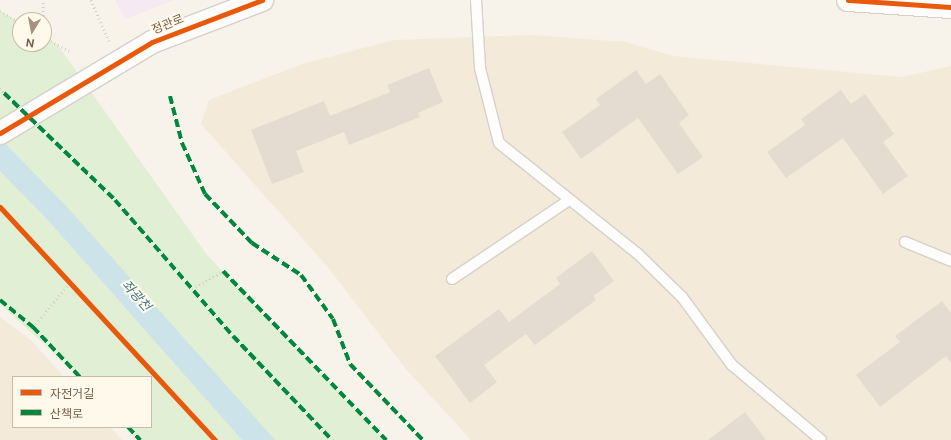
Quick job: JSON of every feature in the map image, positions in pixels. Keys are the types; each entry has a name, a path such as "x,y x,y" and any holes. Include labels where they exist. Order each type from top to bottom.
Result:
{"street":[{"name":"정관로","path":"0,133 89,82 118,62 152,42 262,0"},
{"path":"848,0 951,7"}],"lane":[{"path":"476,0 480,68 499,143 637,254 682,297 732,365 821,440"},
{"path":"452,279 569,200"},
{"path":"905,242 951,261"}],"path":[{"path":"43,0 43,12"},
{"path":"92,0 118,62"},
{"path":"0,11 12,18"},
{"path":"52,41 69,51"},
{"path":"0,88 4,92"},
{"path":"192,289 223,271"},
{"path":"65,275 76,287"},
{"path":"33,327 71,281"}],"shaded area":[{"path":"115,0 174,0 125,19"},
{"path":"532,35 626,42 673,56 902,77 951,66 951,440 471,440 405,368 327,266 201,124 209,100 302,64 394,40"},
{"path":"0,317 31,340 63,376 12,376 12,428 111,428 122,440 0,440"}],"green space":[{"path":"0,11 12,18 12,52 52,52 52,41 57,44 207,255 387,440 138,440 127,428 152,428 152,376 79,376 0,304"}],"water":[{"name":"좌광천","path":"0,138 66,206 275,440 242,440 47,219 0,171"}],"building":[{"path":"429,68 443,102 418,113 420,117 349,145 344,132 296,151 304,172 272,184 251,130 324,101 330,116 390,92 387,85"},
{"path":"636,70 646,84 660,74 689,115 679,123 703,157 678,174 638,118 581,159 562,132 600,105 596,99"},
{"path":"841,90 851,104 865,94 894,134 883,142 908,176 883,194 843,138 786,178 767,152 805,125 801,119"},
{"path":"592,251 614,281 593,296 596,300 535,345 526,334 484,365 497,382 470,403 435,356 499,309 509,322 560,284 556,278"},
{"path":"942,301 951,313 951,363 946,356 880,407 856,375 900,342 895,336"},
{"path":"745,412 766,440 708,440"}],"marked path":[{"path":"4,93 115,200 233,336 332,440"},
{"path":"170,96 182,143 205,194 252,243 301,275 333,319 350,364 423,440"},
{"path":"223,271 386,440"},
{"path":"0,300 33,327 79,376"},
{"path":"129,428 140,440"}],"cycle path":[{"path":"0,133 152,42 262,0"},
{"path":"848,0 951,7"},
{"path":"0,207 215,440"}]}
